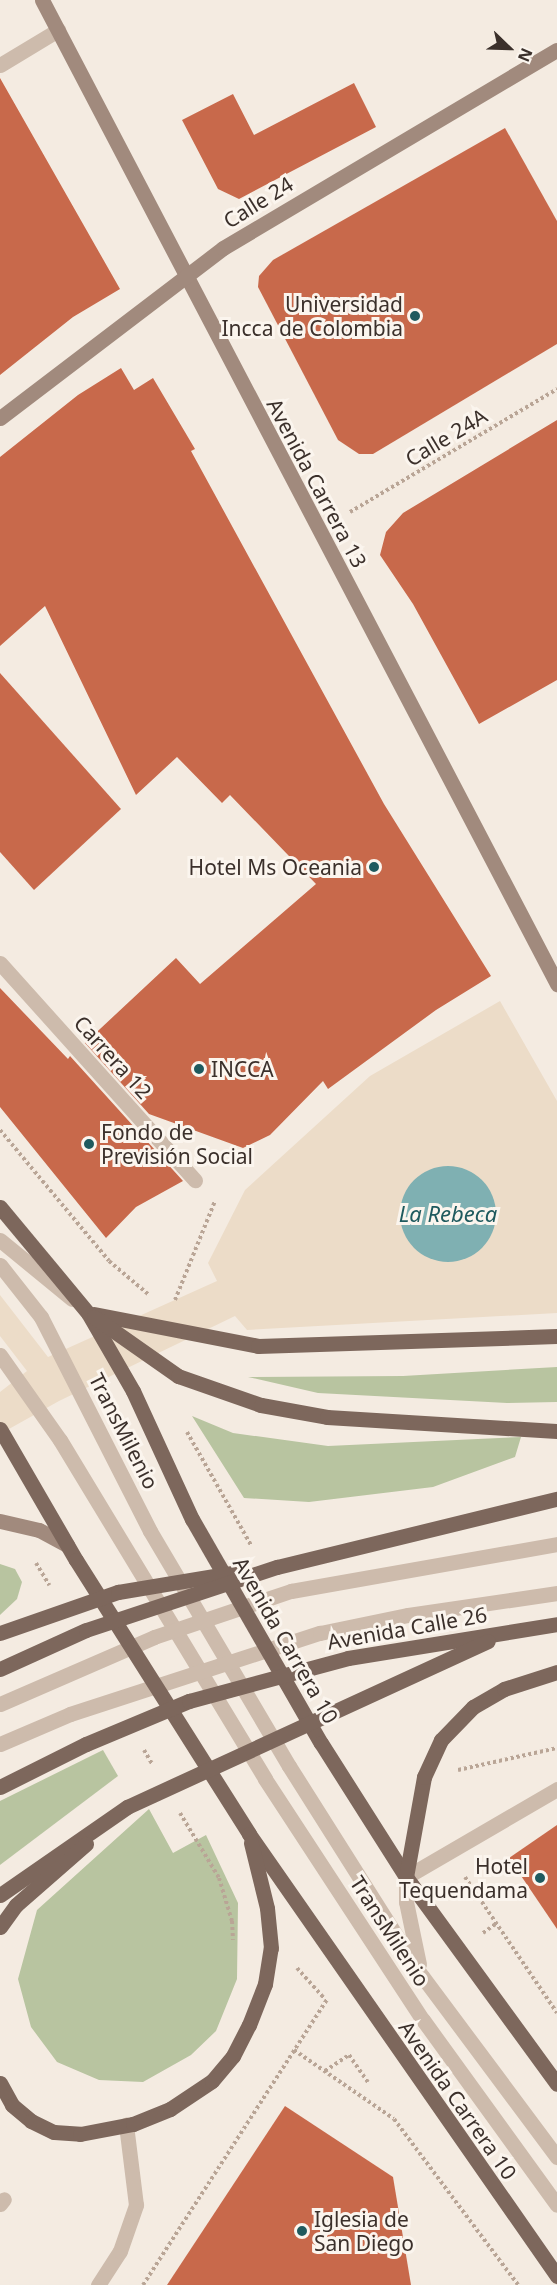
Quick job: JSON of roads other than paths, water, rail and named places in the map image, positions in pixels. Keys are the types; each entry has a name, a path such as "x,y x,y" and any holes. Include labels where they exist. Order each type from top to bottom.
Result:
{"main road":[{"name":"Avenida Carrera 13","path":"42,0 557,984"},
{"name":"Calle 24","path":"0,418 184,274 262,222 557,50"},
{"name":"Avenida Carrera 10","path":"0,1207 88,1313 133,1391 192,1519 321,1743 406,1877 557,2084"},
{"path":"88,1313 258,1346 557,1336"},
{"path":"88,1313 178,1376 261,1406 327,1417 557,1431"},
{"name":"Avenida Carrera 10","path":"0,1429 80,1567 249,1834 344,1974 557,2276"},
{"path":"0,1669 86,1630 277,1567 557,1498"},
{"path":"0,1521 39,1530 67,1545"},
{"path":"0,1633 134,1588 277,1567"},
{"name":"Avenida Calle 26","path":"0,1787 86,1744 189,1701 348,1658 557,1624"},
{"path":"0,1895 127,1808 507,1632"},
{"path":"406,1877 424,1777 441,1740 473,1707 504,1689 557,1672"},
{"path":"0,1927 16,1905 127,1808"},
{"path":"0,2083 12,2105 31,2121 54,2132 80,2134 126,2126 196,2095 233,2056 249,2025 265,1984 271,1948 267,1908 249,1834"}],"street":[{"path":"0,65 58,30"},
{"name":"Carrera 12","path":"0,963 195,1180"},
{"path":"0,1240 88,1313"},
{"name":"TransMilenio","path":"0,1265 41,1317 150,1532 289,1766 422,1976 557,2157"},
{"name":"TransMilenio","path":"0,1355 42,1411 121,1545 265,1779 423,2020 557,2205"},
{"path":"0,1704 153,1637 291,1591 557,1544"},
{"path":"0,1744 70,1714 320,1634 408,1615 557,1593"},
{"path":"406,1877 557,1789"},
{"name":"TransMilenio","path":"406,1877 405,1902 422,1976"},
{"path":"98,2285 120,2251 136,2205 126,2126"}],"water":[{"name":"La Rebeca","path":"448,1166 466,1169 482,1180 493,1196 496,1214 493,1232 482,1248 466,1259 448,1262 430,1259 414,1248 403,1232 400,1214 403,1196 414,1180 430,1169"}],"place":[{"name":"Universidad Incca de Colombia","path":"415,316"},
{"name":"Hotel Ms Oceania","path":"374,867"},
{"name":"INCCA","path":"199,1069"},
{"name":"Fondo de Previsión Social","path":"89,1144"},
{"name":"Hotel Tequendama","path":"540,1878"},
{"name":"Iglesia de San Diego","path":"302,2231"}]}
